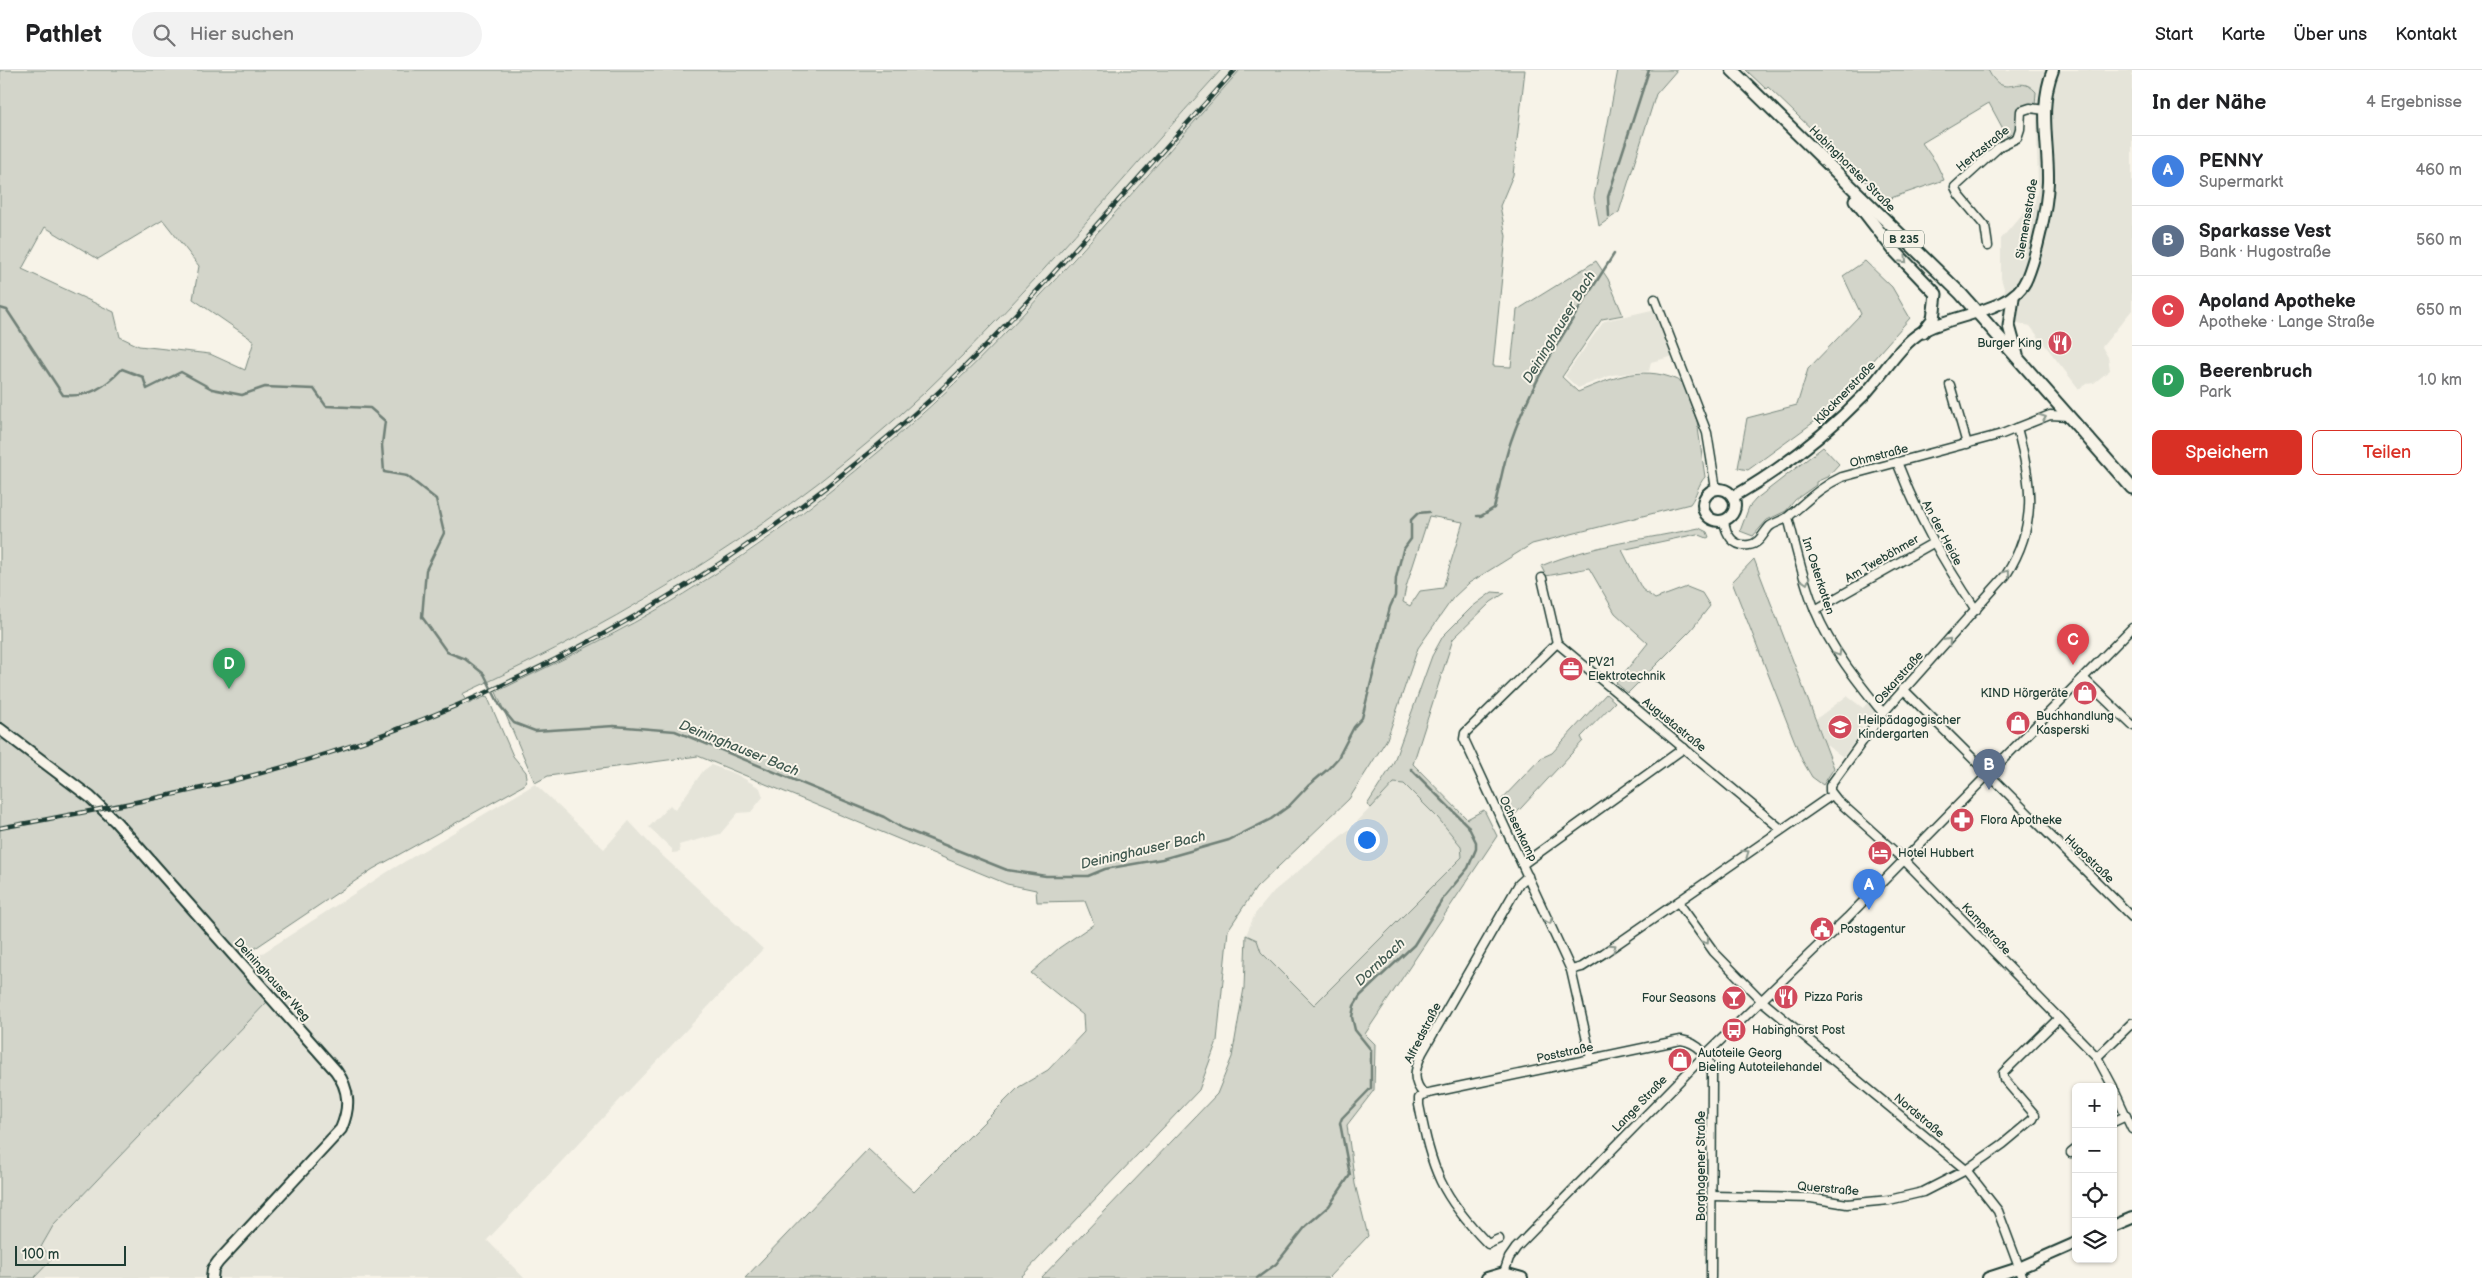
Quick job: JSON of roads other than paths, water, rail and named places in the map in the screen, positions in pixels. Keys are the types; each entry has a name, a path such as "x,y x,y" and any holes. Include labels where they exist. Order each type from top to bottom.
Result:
{"main road":[{"name":"Habinghorster Straße","path":"1732,70 1961,294 2132,488"},
{"path":"1830,167 1893,249 1936,294 1933,319 1923,332"},
{"path":"2013,298 2009,326 2017,356"}],"street":[{"name":"Siemensstraße","path":"2013,298 2022,287 2030,270 2046,197 2048,167 2045,110 2053,70"},
{"name":"Hertzstraße","path":"1988,246 1985,226 1959,195 1956,187 2000,146 2017,138 2020,130 2021,111 2030,108 2045,110"},
{"path":"1976,312 2013,298"},
{"path":"1655,299 1707,433 1716,489"},
{"name":"Klöcknerstraße","path":"1733,497 1763,480 1810,446 1862,396 1902,349 1923,332 1954,318 1976,312"},
{"path":"1950,385 1967,444"},
{"name":"Ohmstraße","path":"1724,521 1727,533 1733,540 1739,544 1749,545 1761,539 1770,526 1788,517 1826,484 1842,477 1967,444 2050,415 2071,417"},
{"name":"Oskarstraße","path":"1832,795 1830,786 1883,713 2006,575 2019,555 2029,520 2028,467 2017,428"},
{"name":"An der Heide","path":"1897,462 1915,507 1933,543 1975,608"},
{"path":"1716,489 1726,490 1733,497 1734,511 1724,521 1711,519 1703,509 1706,496 1716,489"},
{"name":"Im Osterkotten","path":"1788,517 1815,610 1836,652 1853,677 1883,713"},
{"name":"Am Tweböhmer","path":"1815,610 1933,543"},
{"path":"1542,578 1557,643"},
{"name":"Lange Straße","path":"1504,1273 1513,1251 2132,628"},
{"name":"Augustastraße","path":"1557,643 1781,829"},
{"name":"Ochsenkamp","path":"1557,643 1465,733 1464,739 1571,970 1591,1058"},
{"path":"2083,678 2132,726"},
{"name":"Hugostraße","path":"1903,689 2132,917"},
{"name":"Deininghauser Weg","path":"0,728 90,797 116,822 336,1071 346,1087 348,1104 341,1129 218,1262 213,1268 212,1278"},
{"path":"1523,864 1684,748"},
{"path":"1571,970 1582,967 1604,953 1832,795"},
{"name":"Kampstraße","path":"1832,795 1903,859 2098,1057 2111,1083"},
{"name":"Alfredstraße","path":"1498,1238 1488,1244 1459,1213 1440,1182 1431,1161 1419,1105 1419,1098 1424,1094 1416,1083 1414,1074 1422,1053 1519,884 1528,876"},
{"name":"Nordstraße","path":"1678,902 1714,952 1762,1001 1966,1170 1998,1211 2021,1273"},
{"name":"Querstraße","path":"1712,1196 1811,1198 1847,1204 1868,1204 1923,1192 1966,1170 2029,1124 2035,1114 2002,1076 2059,1018"},
{"path":"2098,1057 2132,1023"},
{"name":"Poststraße","path":"1424,1094 1681,1040 1698,1047 1706,1055"},
{"name":"Borghagener Straße","path":"1706,1055 1712,1073 1711,1278"},
{"name":"Kampstraße","path":"2117,1096 2132,1129"},
{"path":"2117,1120 2126,1116"},
{"path":"2117,1224 2132,1218"},
{"path":"1988,1278 2021,1273 2072,1245"},
{"path":"1487,1278 1504,1273 1522,1278"}],"waterway":[{"name":"Deininghauser Bach","path":"1609,216 1608,197 1649,70"},
{"name":"Deininghauser Bach","path":"1477,516 1481,516 1494,508 1508,449 1531,392 1557,345 1614,254"},
{"name":"Deininghauser Bach","path":"0,308 7,310 63,395 81,395 96,390 122,369 143,377 147,389 181,372 212,389 242,395 265,387 314,389 326,406 370,408 385,421 382,445 384,472 407,476 436,499 444,533 426,570 422,617 447,652 465,659 484,674 500,706 514,723 535,731 614,726 675,731 884,817 902,828 1007,870 1046,876 1088,876 1105,869 1162,859 1229,840 1271,819 1289,806 1328,769 1338,758 1354,727 1362,718 1390,607 1395,596 1396,578 1403,550 1411,539 1411,520 1418,513 1429,512"},
{"name":"Dornbach","path":"1257,1278 1276,1264 1306,1226 1329,1206 1350,1175 1340,1123 1342,1118 1371,1088 1371,1050 1355,1030 1352,1017 1354,1006 1360,996 1414,945 1444,897 1468,868 1476,849 1476,842 1468,826 1411,769"}],"railway":[{"path":"0,828 176,794 235,780 331,752 425,718 517,678 605,633 691,582 774,526 854,465 930,400 1033,296 1235,70"}],"place":[{"name":"Burger King","path":"2060,343"},
{"name":"Apoland Apotheke","path":"2073,665"},
{"name":"PV21 Elektrotechnik","path":"1571,669"},
{"name":"Beerenbruch","path":"229,689"},
{"name":"KIND Hörgeräte","path":"2085,693"},
{"name":"Buchhandlung Kasperski","path":"2018,723"},
{"name":"Heilpädagogischer Kindergarten","path":"1840,727"},
{"name":"Sparkasse Vest","path":"1989,790"},
{"name":"Flora Apotheke","path":"1962,820"},
{"name":"Hotel Hubbert","path":"1880,853"},
{"name":"PENNY","path":"1869,910"},
{"name":"Postagentur","path":"1822,929"},
{"name":"Pizza Paris","path":"1786,997"},
{"name":"Four Seasons","path":"1734,998"},
{"name":"Habinghorst Post","path":"1734,1030"},
{"name":"Autoteile Georg Bieling Autoteilehandel","path":"1680,1060"}]}
